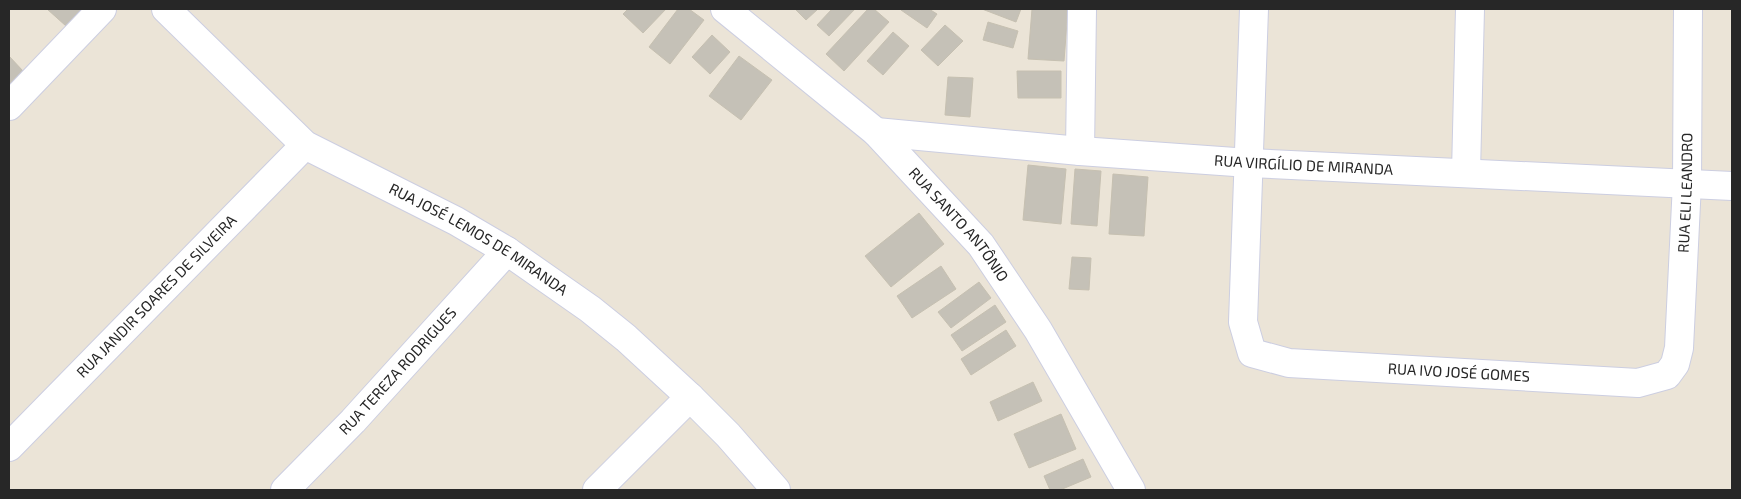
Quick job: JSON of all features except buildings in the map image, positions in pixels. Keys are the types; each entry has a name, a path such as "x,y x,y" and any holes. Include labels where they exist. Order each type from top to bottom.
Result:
{"street":[{"path":"9,106 102,9"},
{"name":"RUA JOSÉ LEMOS DE MIRANDA","path":"166,9 305,145 456,221 508,251 590,309 626,338 690,397 728,435 776,490"},
{"name":"RUA SANTO ANTÔNIO","path":"724,9 876,132 981,245 1038,330 1131,490"},
{"path":"1080,151 1082,9"},
{"path":"1250,163 1254,9"},
{"path":"1466,172 1470,9"},
{"name":"RUA ELI LEANDRO","path":"1667,375 1675,364 1679,348 1687,183 1688,9"},
{"name":"RUA VIRGÍLIO DE MIRANDA","path":"876,132 1080,151 1250,163 1732,186"},
{"name":"RUA JANDIR SOARES DE SILVEIRA","path":"9,447 305,145"},
{"name":"RUA IVO JOSÉ GOMES","path":"1250,163 1243,322 1252,353 1289,363 1638,383 1667,375"},
{"name":"RUA TEREZA RODRIGUES","path":"285,490 353,421 508,251"},
{"path":"596,490 690,397"}]}
